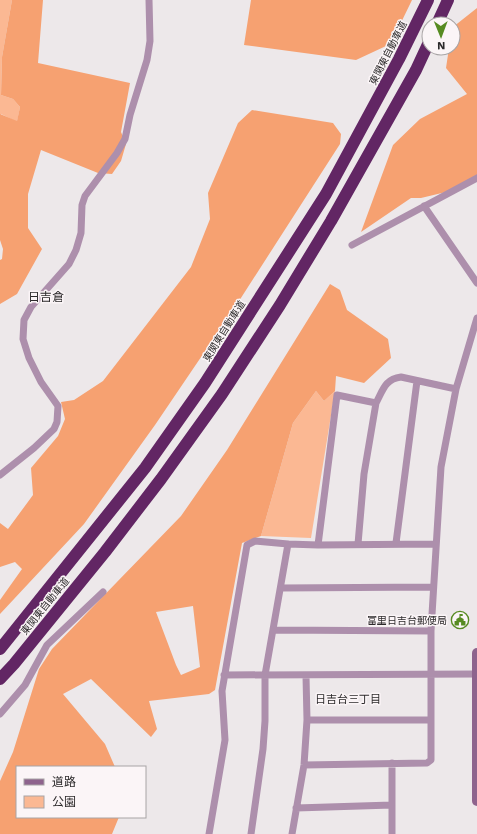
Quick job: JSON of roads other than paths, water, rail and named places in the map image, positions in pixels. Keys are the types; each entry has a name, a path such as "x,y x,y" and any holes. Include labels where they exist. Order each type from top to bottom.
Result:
{"highway":[{"name":"東関東自動車道","path":"0,649 145,468 205,383 326,194 399,59 428,0"},
{"path":"441,16 448,0"},
{"name":"東関東自動車道","path":"0,679 14,664 104,552 161,478 222,394 280,305 331,221 422,56"}],"street":[{"path":"0,475 34,448 54,428 57,422 58,406 41,382 29,358 24,339 24,320 31,307 69,264 76,250 81,233 82,205 85,196 118,153 125,139 130,115 147,60 150,41 149,0"},
{"path":"352,245 477,178"},
{"path":"424,206 477,283"},
{"path":"304,764 427,763 431,760 431,630 442,467 456,389 477,318"},
{"path":"358,544 364,474 376,403 386,384 393,378 401,377 456,389"},
{"path":"396,543 417,381"},
{"path":"318,545 337,394 376,403"},
{"path":"209,834 225,740 222,691 224,675 247,546 255,541 318,545 396,543 436,544"},
{"path":"251,834 263,749 265,721 265,675 288,544"},
{"path":"281,588 433,587"},
{"path":"0,714 25,685 47,645 103,592"},
{"path":"274,630 431,630"},
{"path":"477,653 477,801"},
{"path":"224,675 306,676 477,674"},
{"path":"292,834 304,764 307,720 306,676"},
{"path":"307,720 431,720"},
{"path":"392,763 392,834"},
{"path":"296,808 392,805"}],"place":[{"name":"富里日吉台郵便局","path":"460,620"}],"district":[{"name":"日吉倉","path":"46,297"},
{"name":"日吉台三丁目","path":"348,699"}]}
